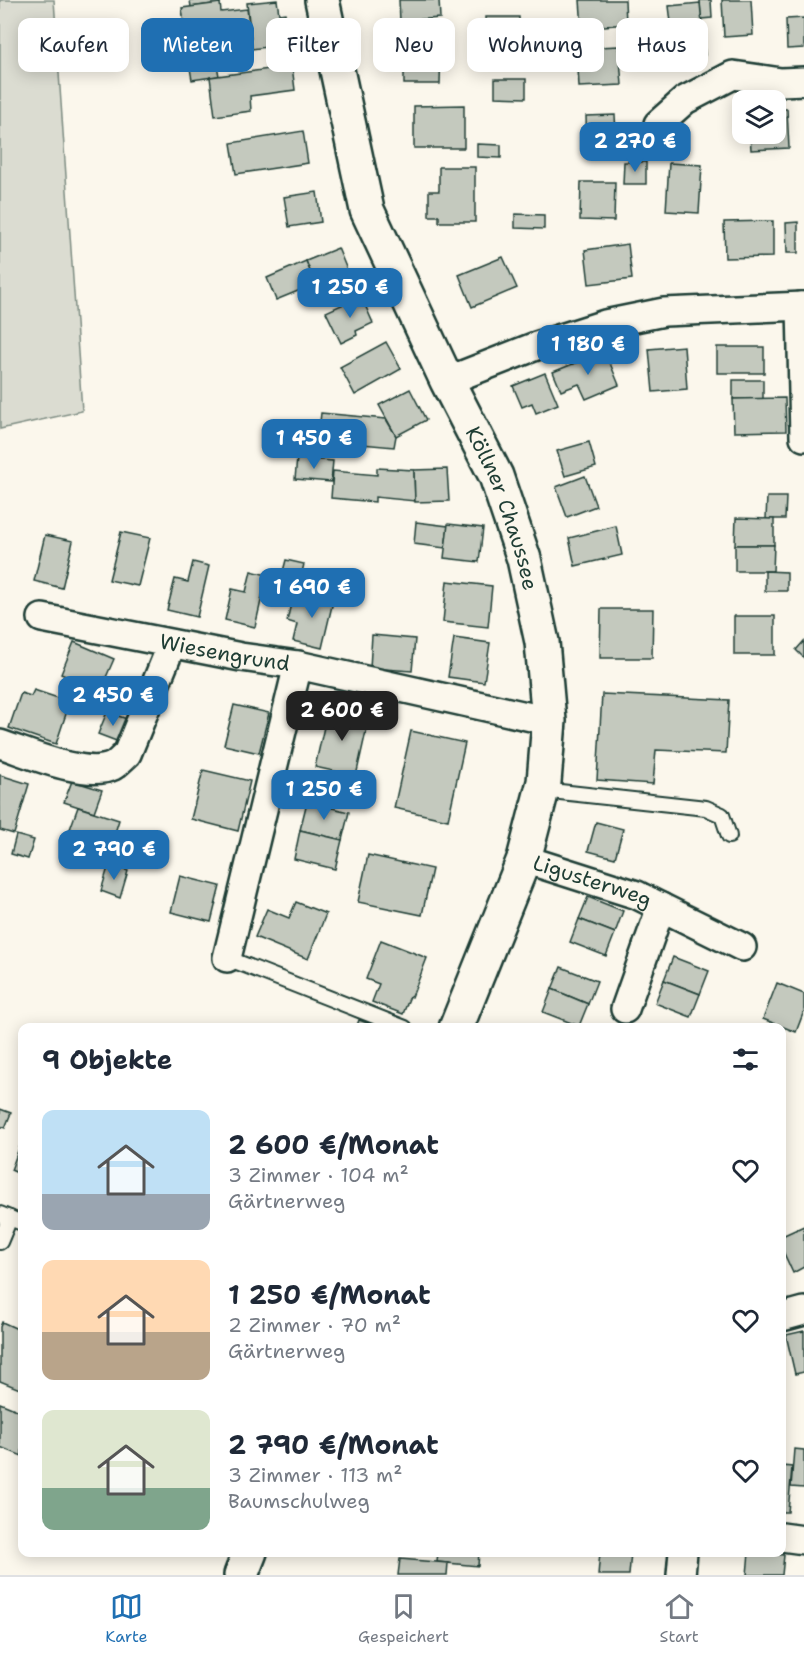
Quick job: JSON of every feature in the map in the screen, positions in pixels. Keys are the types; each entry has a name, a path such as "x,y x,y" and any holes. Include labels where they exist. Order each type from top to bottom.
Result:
{"street":[{"name":"Köllner Chaussee","path":"322,0 367,210 447,381 496,476 524,560 542,642 549,721 542,790 524,859 458,1023"},
{"path":"658,124 685,100 733,75 781,82 804,81"},
{"path":"447,381 536,346 606,324 664,312 802,306 804,437"},
{"name":"Wiesengrund","path":"42,618 242,657 298,665 549,721"},
{"path":"0,744 72,767 93,770 112,766 127,754 172,644"},
{"path":"227,958 298,665"},
{"name":"Ligusterweg","path":"524,859 637,895 742,947"},
{"name":"Ligusterweg","path":"625,1009 661,907"},
{"path":"786,1316 804,1311"},
{"path":"786,1538 804,1540"},
{"path":"241,1575 248,1557"},
{"path":"681,1575 683,1557"}],"lane":[{"path":"542,790 706,807 722,815 729,836"},
{"path":"227,958 392,1023"},
{"path":"0,1242 11,1218"}],"shaded area":[{"path":"0,0 54,0 55,18 18,18 18,72 59,72 82,411 0,429"}],"building":[{"path":"190,0 220,0 220,3 191,7"},
{"path":"277,0 279,14 285,13 286,18 266,18 266,47 254,49 254,18 249,18 247,3"},
{"path":"399,0 439,0 440,18 400,18"},
{"path":"580,0 625,0 626,18 616,18 616,25 604,26 604,18 581,18"},
{"path":"700,0 711,0 712,18 701,18"},
{"path":"722,0 751,0 753,35 724,37"},
{"path":"220,3 221,12 247,9 248,18 183,18 182,8"},
{"path":"700,3 701,18 670,18 669,6"},
{"path":"486,17 519,17 519,18"},
{"path":"804,18 804,48 787,49 786,19"},
{"path":"616,46 616,72 621,72 622,85 579,87 578,72 604,72 604,47"},
{"path":"266,69 266,72 293,72 295,90 250,96 251,111 215,116 210,77"},
{"path":"191,72 218,72 219,76 192,80"},
{"path":"404,72 440,72 440,84 404,84"},
{"path":"495,79 526,79 526,98 495,97"},
{"path":"464,105 464,148 414,148 414,106"},
{"path":"787,109 789,148 751,150 751,144 786,144"},
{"path":"615,115 617,150 587,151 586,116"},
{"path":"303,131 308,163 236,174 231,143"},
{"path":"477,144 501,145 501,158 477,157"},
{"path":"624,162 646,162 646,184 623,184"},
{"path":"669,163 702,165 699,213 666,211"},
{"path":"439,167 475,167 475,222 439,222 439,216 429,216 429,191 439,191"},
{"path":"581,182 615,182 614,221 580,220"},
{"path":"317,192 321,222 289,227 284,197"},
{"path":"515,214 544,215 544,229 515,228"},
{"path":"773,221 773,257 725,258 724,222"},
{"path":"798,222 798,253 787,253 786,223"},
{"path":"628,244 632,279 589,284 585,250"},
{"path":"338,248 350,277 318,291 306,261"},
{"path":"503,257 517,288 472,307 459,275"},
{"path":"306,261 315,284 276,300 267,278"},
{"path":"361,296 373,323 356,331 357,335 341,343 326,312"},
{"path":"386,342 401,369 355,395 340,367"},
{"path":"684,346 687,389 653,392 649,349"},
{"path":"717,347 764,347 764,373 717,373"},
{"path":"605,351 619,385 586,399 579,384 561,391 553,372"},
{"path":"545,373 558,404 536,413 532,403 522,407 513,386"},
{"path":"733,380 763,380 763,399 733,399"},
{"path":"410,389 426,420 396,436 379,405"},
{"path":"785,398 786,431 734,432 733,399"},
{"path":"321,413 386,419 396,436 394,447 318,440"},
{"path":"589,442 596,467 565,476 557,451"},
{"path":"297,458 333,461 331,482 295,479"},
{"path":"377,468 414,470 415,501 375,497 375,502 331,498 333,471 377,475"},
{"path":"447,469 449,501 415,502 414,470"},
{"path":"585,476 596,506 567,517 556,487"},
{"path":"767,497 786,497 785,519 766,519"},
{"path":"736,518 774,519 774,545 735,545"},
{"path":"416,522 448,526 445,548 414,544"},
{"path":"448,524 483,528 479,562 444,558"},
{"path":"616,526 622,555 575,566 569,538"},
{"path":"121,532 150,538 138,586 109,580"},
{"path":"45,535 73,541 62,588 34,581"},
{"path":"735,545 774,545 773,571 735,571"},
{"path":"286,560 304,564 296,598 277,594"},
{"path":"193,562 209,566 197,617 167,610 175,579 188,582"},
{"path":"251,571 267,575 255,627 225,620 232,589 246,592"},
{"path":"765,571 787,572 787,591 765,591"},
{"path":"447,581 492,586 488,627 443,622"},
{"path":"320,589 335,593 322,648 293,641 297,624 287,621 292,599 316,605"},
{"path":"601,609 653,609 652,658 600,658"},
{"path":"734,616 775,616 775,655 734,655"},
{"path":"372,635 415,639 412,671 370,668"},
{"path":"454,638 490,643 484,682 448,677"},
{"path":"804,641 804,658 796,650"},
{"path":"74,642 114,659 100,691 61,674"},
{"path":"34,690 61,699 59,705 68,708 56,744 9,728 21,693 31,696"},
{"path":"602,694 729,700 726,753 656,750 653,784 597,780"},
{"path":"234,705 269,713 259,753 224,745"},
{"path":"328,709 369,718 356,776 315,767"},
{"path":"107,712 127,719 119,742 98,734"},
{"path":"411,731 465,743 448,820 394,808"},
{"path":"203,770 250,781 238,831 191,819"},
{"path":"0,775 29,784 14,834 0,830"},
{"path":"72,781 102,790 94,812 64,802"},
{"path":"307,802 349,812 342,840 300,830"},
{"path":"78,807 119,820 112,842 70,829"},
{"path":"596,822 623,829 615,858 588,851"},
{"path":"70,829 112,842 105,864 63,851"},
{"path":"300,830 342,840 335,869 294,859"},
{"path":"16,835 34,840 28,859 11,854"},
{"path":"368,855 432,869 422,915 358,902"},
{"path":"109,864 128,871 120,898 101,891"},
{"path":"180,876 220,886 211,922 171,912"},
{"path":"588,897 623,911 615,933 579,919"},
{"path":"296,902 326,914 308,959 255,937 267,909 289,918"},
{"path":"579,919 615,933 606,956 570,942"},
{"path":"381,940 427,958 403,1014 372,1002 379,984 366,979"},
{"path":"673,957 709,971 700,994 664,980"},
{"path":"561,967 597,981 588,1004 552,989"},
{"path":"664,980 700,994 691,1017 655,1003"},
{"path":"777,983 804,994 804,1011 796,1032 786,1028 786,1023 773,1023 763,1019"},
{"path":"552,989 588,1004 580,1023 571,1023 543,1012"},
{"path":"0,1109 11,1113 5,1128 0,1126"},
{"path":"18,1151 18,1173 11,1170"},
{"path":"804,1226 804,1267 793,1273 786,1258 786,1234"},
{"path":"2,1322 18,1329 18,1388 0,1381 0,1327"},
{"path":"804,1331 804,1372 795,1374 786,1335"},
{"path":"0,1403 18,1410 18,1454 0,1447"},
{"path":"794,1449 804,1450 804,1488 791,1487"},
{"path":"786,1466 792,1467 788,1512 786,1512"},
{"path":"438,1557 479,1557 478,1566 437,1562"},
{"path":"600,1557 631,1557 629,1575 598,1575"},
{"path":"749,1557 784,1557 782,1575 747,1575"},
{"path":"400,1559 448,1563 447,1575 398,1575"}]}
